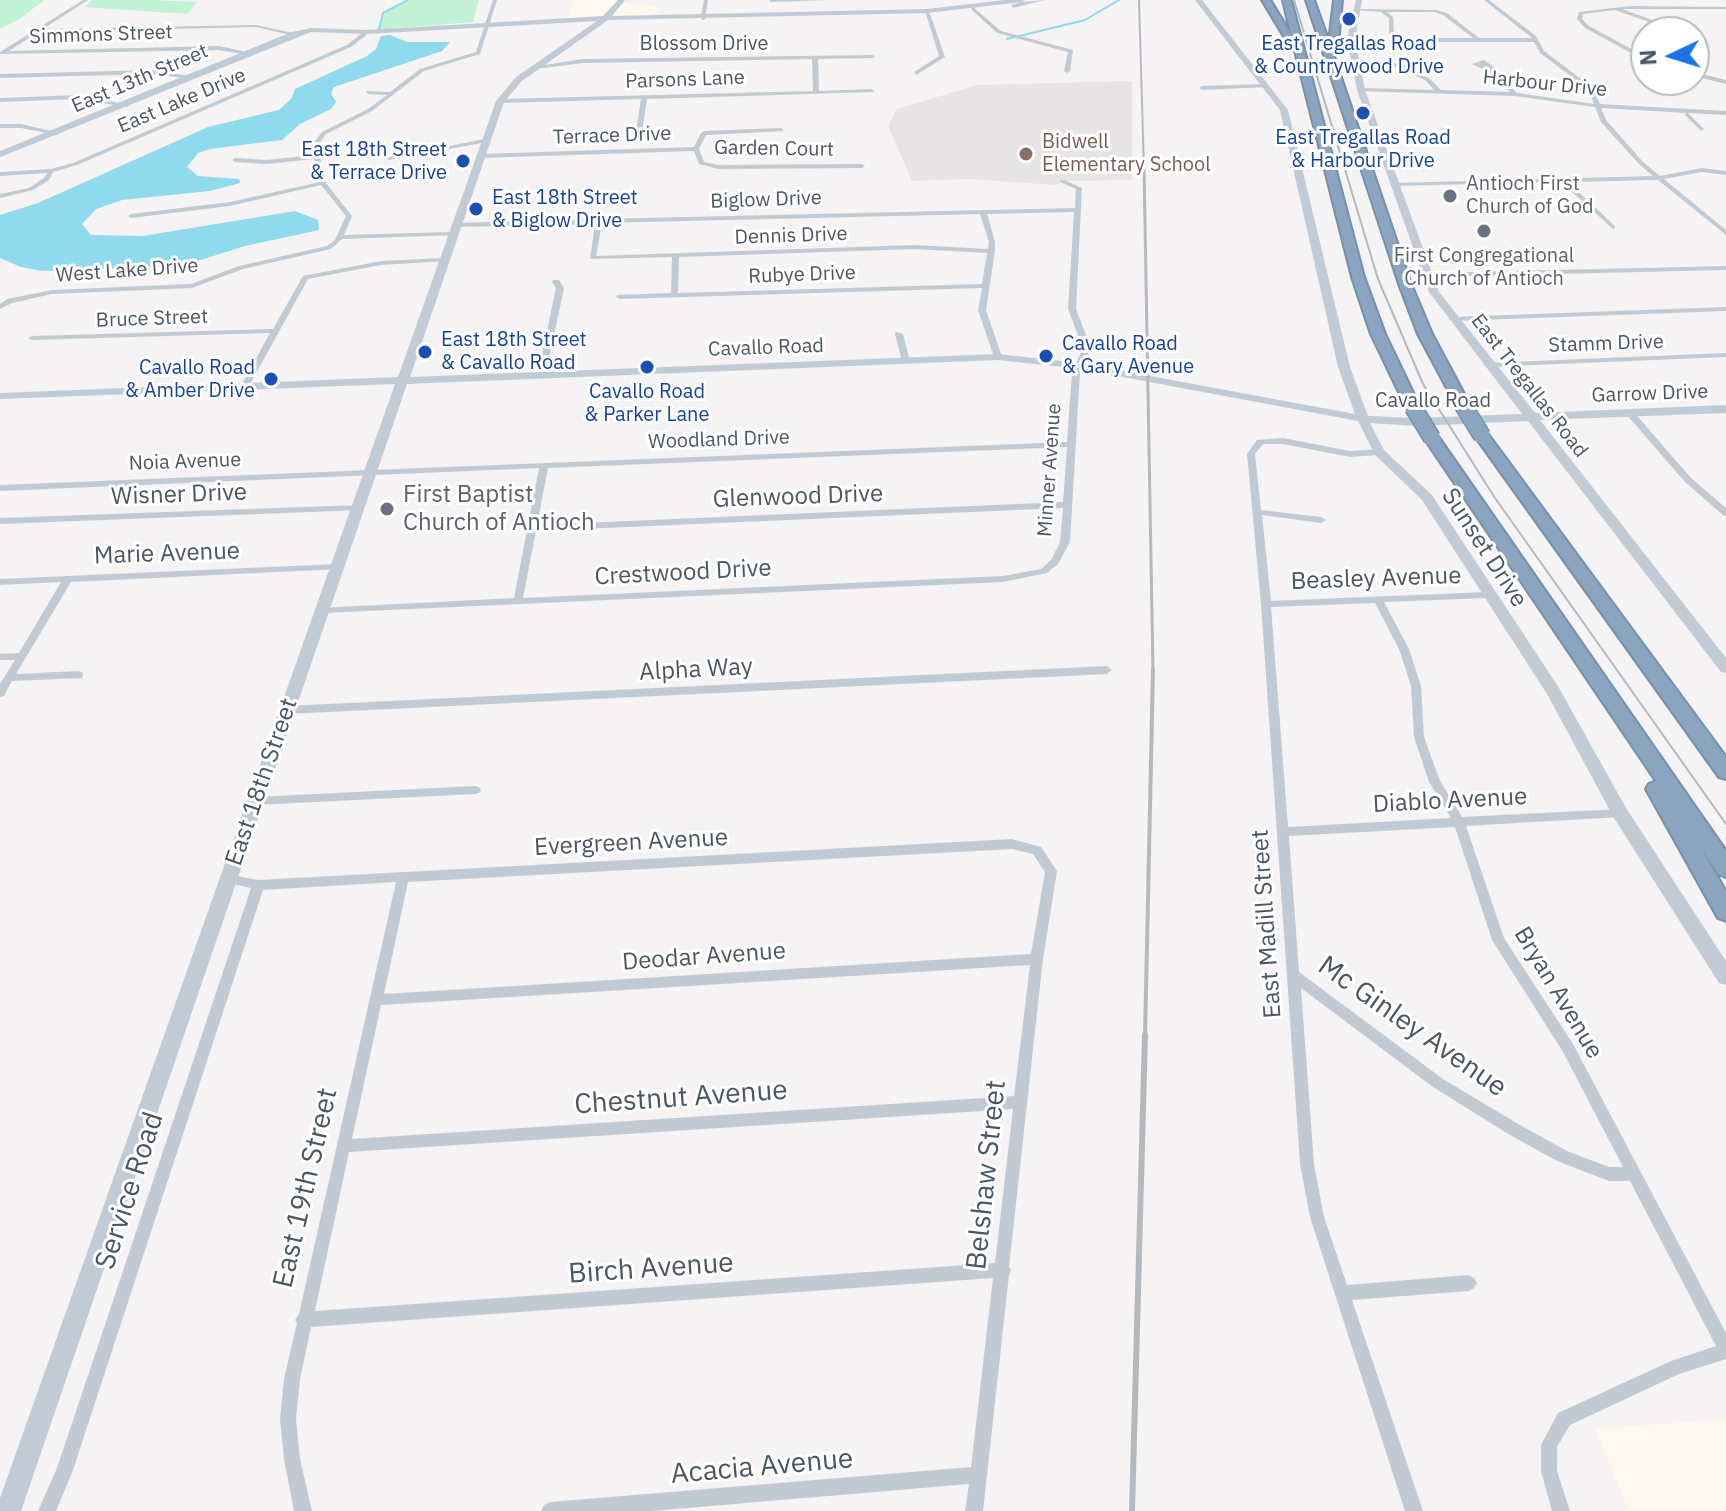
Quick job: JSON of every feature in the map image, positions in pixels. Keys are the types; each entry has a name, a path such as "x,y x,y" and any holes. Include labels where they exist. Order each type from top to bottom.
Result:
{"highway":[{"path":"1266,0 1308,71"},
{"path":"1287,0 1308,71 1362,288 1378,334 1413,407 1539,599 1726,868"},
{"path":"1310,0 1416,314 1463,405 1482,436 1726,772"},
{"path":"1328,55 1333,43 1338,0"},
{"path":"1539,599 1571,662 1663,800 1726,912"},
{"path":"1599,599 1726,748"}],"street":[{"path":"1,54 86,0"},
{"path":"342,234 349,216 323,183 317,157 318,141 324,133 370,110 422,70 478,53 495,0"},
{"name":"East 18th Street","path":"600,20 612,0"},
{"name":"East 18th Street","path":"8,1511 500,101 507,90 535,67 537,61 600,20 622,0"},
{"path":"703,18 706,0"},
{"path":"769,15 771,1 826,0"},
{"path":"974,9 1022,0"},
{"path":"703,18 927,12 1042,0"},
{"name":"Sunset Drive","path":"1198,0 1284,110 1344,367 1379,452 1427,498 1487,595 1554,692 1620,813 1726,977"},
{"path":"1486,0 1535,40 1542,52 1591,89 1603,121 1659,178 1726,233"},
{"path":"1357,5 1383,11 1441,12 1478,40"},
{"name":"East Tregallas Road","path":"1357,5 1351,39 1361,90 1434,292 1528,418 1726,668"},
{"path":"1614,7 1636,16"},
{"path":"1630,51 1601,37 1579,19 1581,13 1614,7 1726,8"},
{"path":"974,9 999,32 1059,45 1071,51 1067,71"},
{"path":"1383,11 1391,17 1392,34 1399,40 1535,40"},
{"path":"703,18 927,12"},
{"path":"916,73 942,57 927,12"},
{"name":"East 13th Street","path":"2,156 295,34 327,29 367,32 703,18"},
{"path":"36,31 256,26 295,34"},
{"name":"East Lake Drive","path":"0,174 51,171 349,46 367,32"},
{"name":"Simmons Street","path":"1,54 219,48 248,53"},
{"name":"Blossom Drive","path":"535,67 583,61 873,57"},
{"path":"815,59 816,93"},
{"path":"1491,71 1515,94"},
{"path":"0,76 152,72 192,77"},
{"path":"1412,72 1427,79 1439,92"},
{"path":"1202,88 1266,86"},
{"name":"Harbour Drive","path":"1361,90 1515,94 1598,106 1687,114 1726,113"},
{"name":"Parsons Lane","path":"500,101 872,91"},
{"path":"368,92 389,93"},
{"path":"0,100 78,97 127,105"},
{"path":"639,132 644,97"},
{"path":"223,101 242,104"},
{"path":"1687,114 1701,129"},
{"path":"0,126 21,126 57,133"},
{"name":"Terrace Drive","path":"480,156 696,149 704,133 781,130"},
{"path":"389,158 485,141"},
{"name":"Garden Court","path":"696,149 701,163 718,167 862,166"},
{"path":"235,160 267,162 317,157"},
{"path":"1395,185 1659,178 1702,170 1726,173"},
{"path":"0,196 31,189 47,179 51,171"},
{"path":"1062,181 1079,188 1078,210"},
{"path":"1563,181 1613,227"},
{"path":"131,216 230,204 323,183"},
{"name":"Biglow Drive","path":"342,234 599,221 912,211 983,213 1078,210"},
{"name":"Minner Avenue","path":"1044,571 1055,562 1065,542 1076,372 1087,348 1072,309 1078,210"},
{"path":"983,213 992,251 982,310 998,357"},
{"name":"Dennis Drive","path":"599,221 592,258 915,247 992,251"},
{"name":"West Lake Drive","path":"0,307 10,301 52,292 192,286 241,267 329,248 342,234"},
{"path":"674,295 676,256"},
{"path":"245,386 305,277 381,263 444,260"},
{"path":"1428,275 1726,268"},
{"path":"542,374 560,288 556,282"},
{"name":"Rubye Drive","path":"620,297 985,286"},
{"path":"0,297 10,301"},
{"path":"1452,319 1726,309"},
{"name":"Bruce Street","path":"32,338 274,331"},
{"path":"899,334 906,361"},
{"name":"Stamm Drive","path":"1487,365 1726,355"},
{"name":"Cavallo Road","path":"0,396 998,357 1080,366 1365,419 1528,418"},
{"name":"Garrow Drive","path":"1528,418 1726,409"},
{"path":"1629,412 1688,480 1726,513"},
{"name":"East Madill Street","path":"1379,452 1350,454 1283,441 1260,442 1251,454 1266,604 1307,1164 1317,1217 1414,1511"},
{"name":"Woodland Drive","path":"371,473 1069,444"},
{"path":"518,601 544,465"},
{"name":"Noia Avenue","path":"0,488 371,473"},
{"name":"Glenwood Drive","path":"532,528 1066,505"},
{"name":"Wisner Drive","path":"0,521 359,508"},
{"path":"1256,512 1321,520"},
{"name":"Marie Avenue","path":"0,582 337,567"},
{"name":"Crestwood Drive","path":"323,610 1003,579 1044,571"},
{"path":"0,693 68,579"},
{"name":"Beasley Avenue","path":"1266,604 1487,595"},
{"name":"Bryan Avenue","path":"1378,600 1404,649 1416,686 1419,737 1435,782 1459,822 1498,940 1568,1048 1726,1350"},
{"path":"0,657 22,656"},
{"name":"Alpha Way","path":"287,710 1107,670"},
{"path":"9,678 78,675"},
{"path":"255,801 475,790"},
{"name":"Diablo Avenue","path":"1283,832 1620,813"},
{"name":"Evergreen Avenue","path":"227,879 258,885 1012,844 1037,850"},
{"name":"Belshaw Street","path":"974,1511 1037,959 1051,871 1037,850"},
{"name":"East 19th Street","path":"303,1511 292,1459 288,1419 303,1320 403,878"},
{"name":"Service Road","path":"47,1511 65,1470 258,885"},
{"name":"Deodar Avenue","path":"375,1000 1037,959"},
{"name":"Mc Ginley Avenue","path":"1292,974 1438,1083 1515,1130 1562,1156 1609,1174 1635,1174"},
{"name":"Chestnut Avenue","path":"343,1146 1022,1102"},
{"name":"Birch Avenue","path":"303,1320 1003,1270"},
{"path":"1342,1293 1469,1283"},
{"path":"1561,1511 1549,1471 1549,1445 1564,1419 1677,1367 1726,1350"},
{"name":"Acacia Avenue","path":"550,1511 979,1475"}],"shaded area":[{"path":"573,0 609,0 661,7 652,16 566,20"},
{"path":"1132,81 1132,180 1063,181 1056,185 968,179 912,181 888,126 897,109 977,85"},
{"path":"1726,1419 1726,1511 1629,1511 1595,1429"}],"green space":[{"path":"0,0 44,0 20,19 0,29"},
{"path":"92,0 197,2 187,14 84,7"},
{"path":"407,0 479,0 473,22 376,30 384,12"}],"water":[{"path":"390,35 407,42 450,42 442,51 334,87 331,93 336,102 331,109 300,124 282,140 210,149 198,153 187,167 198,176 239,179 240,183 210,191 122,200 96,209 82,224 91,235 143,236 295,211 318,220 319,230 245,246 182,266 42,271 0,258 0,215 38,203 208,127 279,110 291,99 295,89 367,56 376,49 381,36"}],"waterway":[{"path":"379,29 383,13 408,0"},
{"path":"1007,39 1085,20 1119,0"}],"tram line":[{"path":"1294,0 1378,279 1423,384 1495,498 1726,824"}],"railway":[{"path":"1139,0 1144,170"},
{"path":"1144,168 1153,670"},
{"path":"1145,1037 1153,670"},
{"path":"1132,1511 1145,1035"}],"place":[{"name":"East Tregallas Road & Countrywood Drive","path":"1349,19"},
{"name":"East Tregallas Road & Harbour Drive","path":"1363,113"},
{"name":"Bidwell Elementary School","path":"1026,154"},
{"name":"East 18th Street & Terrace Drive","path":"463,161"},
{"name":"Antioch First Church of God","path":"1450,196"},
{"name":"East 18th Street & Biglow Drive","path":"476,209"},
{"name":"First Congregational Church of Antioch","path":"1484,231"},
{"name":"East 18th Street & Cavallo Road","path":"425,352"},
{"name":"Cavallo Road & Gary Avenue","path":"1046,356"},
{"name":"Cavallo Road & Parker Lane","path":"647,367"},
{"name":"Cavallo Road & Amber Drive","path":"271,379"},
{"name":"First Baptist Church of Antioch","path":"387,509"}]}
